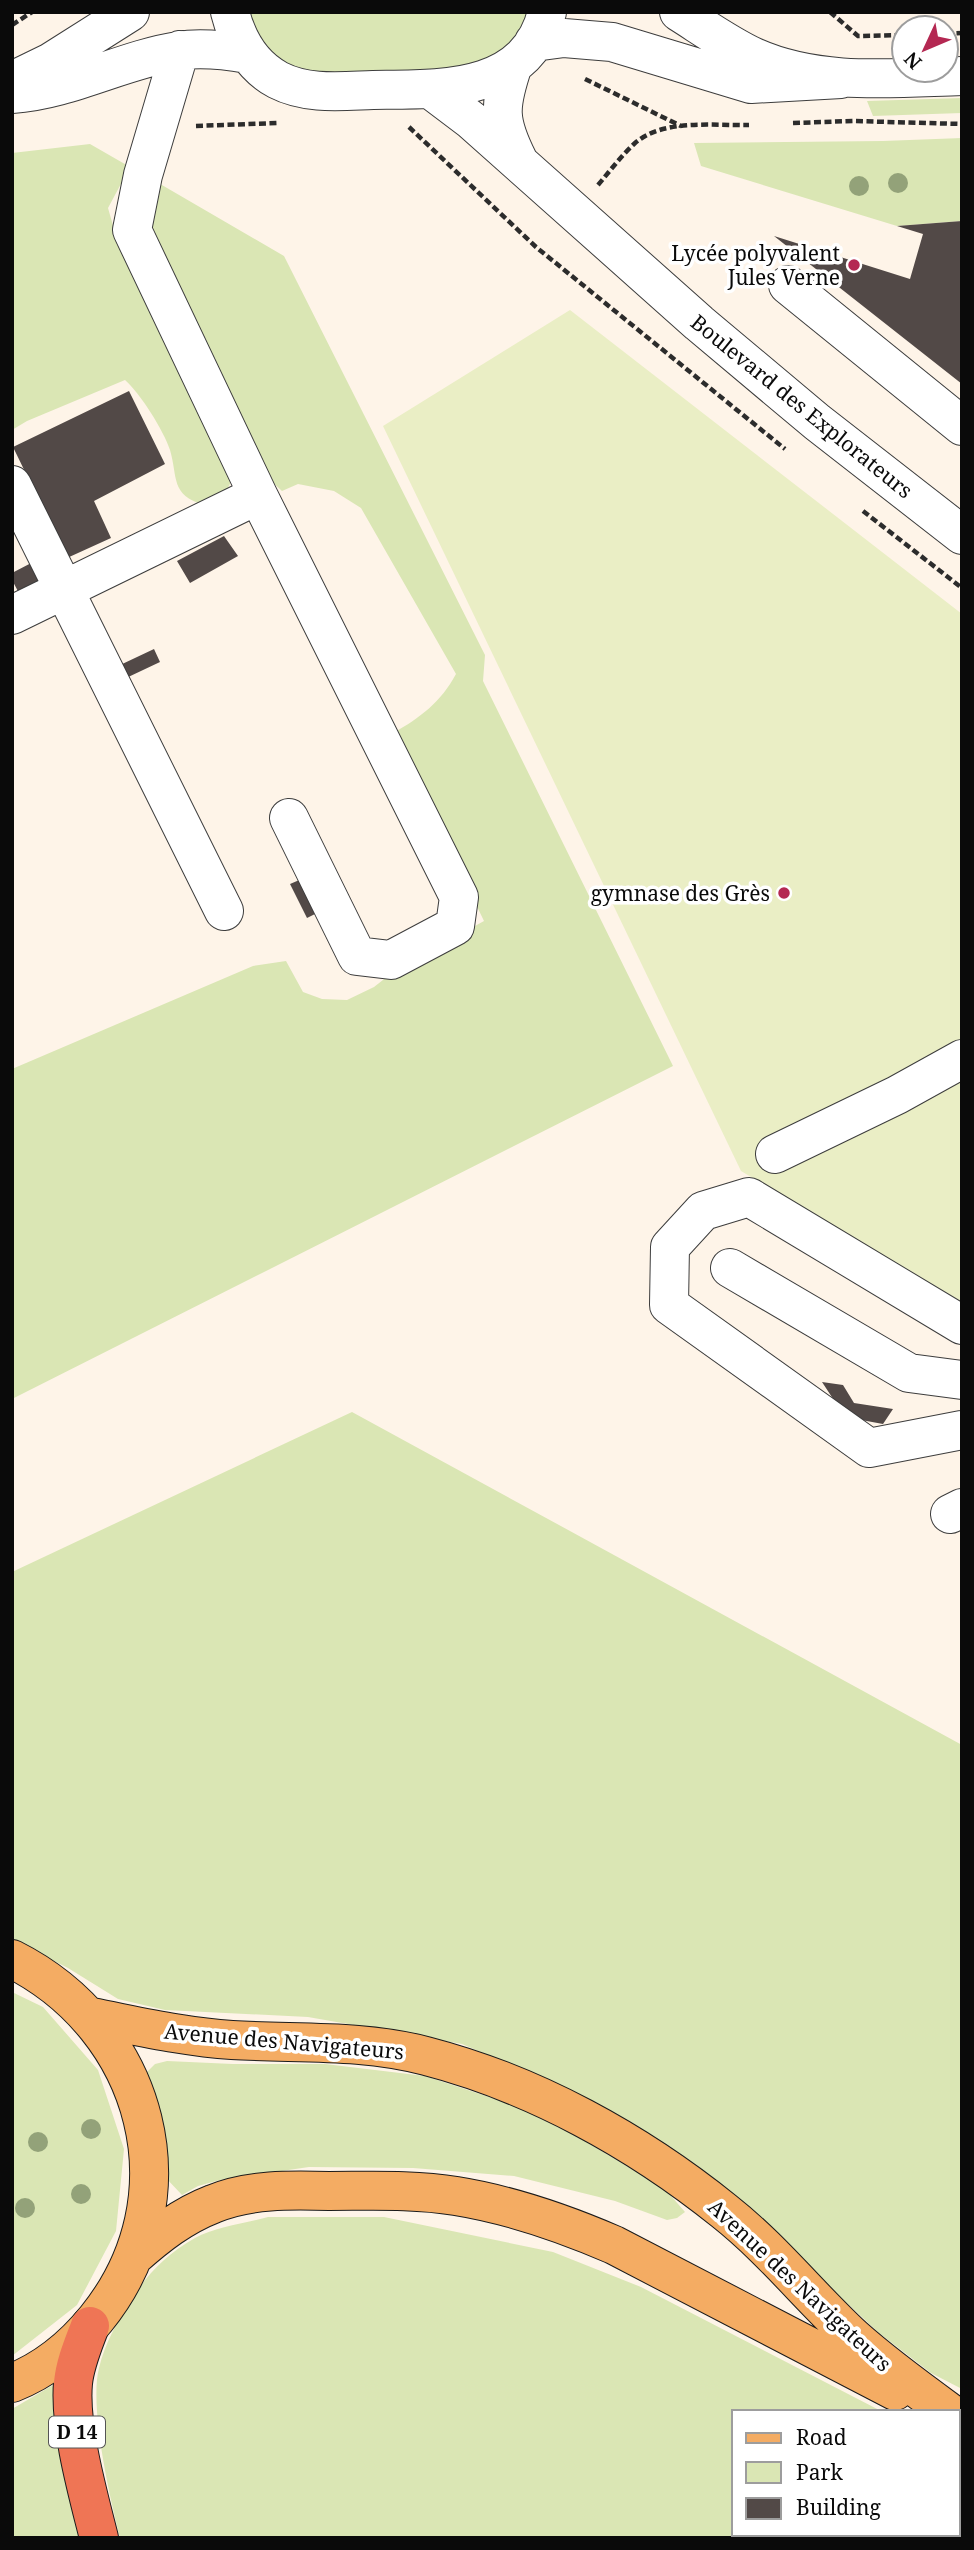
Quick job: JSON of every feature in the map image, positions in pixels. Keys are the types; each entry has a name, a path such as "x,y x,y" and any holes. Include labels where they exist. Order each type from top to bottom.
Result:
{"highway":[{"name":"D 14","path":"90,2326 76,2363 73,2405 85,2481 99,2538"}],"main road":[{"path":"12,1959 42,1975 91,2017 113,2046 130,2078 142,2113 148,2149 149,2186 144,2222 133,2257 107,2305 69,2347 45,2365 12,2383"},
{"name":"Avenue des Navigateurs","path":"91,2017 202,2038 382,2046 476,2069 525,2088 567,2109 627,2145 683,2180 726,2212 852,2336 946,2410"},
{"name":"Avenue des Navigateurs","path":"133,2257 163,2231 185,2217 214,2203 246,2194 284,2190 400,2191 456,2196 521,2209 614,2245 871,2380 939,2410"}],"street":[{"path":"12,80 60,56 130,12"},
{"path":"230,12 248,54 266,73 294,87 307,90 430,89 477,83 531,43 564,38 612,42 751,84 962,76"},
{"path":"680,12 754,57 841,79"},
{"name":"Boulevard des Explorateurs","path":"519,162 505,134 501,112 505,90 531,43"},
{"path":"12,94 49,88 180,50 217,49 248,54"},
{"path":"180,50 143,175 132,230 258,495 458,897 455,926 391,960 357,956 289,818"},
{"name":"Boulevard des Explorateurs","path":"430,89 471,120 574,213 806,413 962,535"},
{"path":"788,285 962,426"},
{"path":"12,485 224,911"},
{"path":"12,615 258,495"},
{"path":"775,1154 897,1095 962,1059"},
{"path":"962,1325 749,1197 703,1211 670,1247 669,1305 869,1448 962,1430"},
{"path":"730,1268 909,1373 962,1380"}],"path":[{"path":"12,25 32,12"},
{"path":"830,12 858,36 890,35"},
{"path":"531,43 682,127"},
{"path":"401,118 536,247 793,455"},
{"path":"787,123 853,121 962,124"},
{"path":"156,127 292,122"},
{"path":"536,247 574,213 635,143 650,134 682,127 761,124"},
{"path":"856,505 962,588"}],"green space":[{"path":"244,12 531,12 512,46 476,68 309,74 276,57"},
{"path":"962,98 962,113 873,116 867,101"},
{"path":"962,138 962,221 897,226 701,166 694,143 883,141"},
{"path":"90,144 130,167 108,208 114,229 232,479 225,495 204,505 185,496 180,490 163,433 125,380 27,421 12,430 12,153"},
{"path":"155,181 284,256 485,655 483,681 673,1066 12,1399 12,1069 253,966 286,961 303,992 322,999 347,1000 374,987 397,969 484,921 393,733 429,708 444,693 456,674 361,508 334,491 298,484 282,491 270,480 147,217"},
{"name":"gymnase des Grès","path":"570,310 962,614 962,1302 741,1171 383,426"},
{"path":"352,1412 962,1745 962,2389 931,2373 879,2333 781,2242 571,2091 462,2044 308,2017 165,2010 118,1999 68,1968 12,1940 12,1572"},
{"path":"12,1992 43,2007 98,2070 124,2149 116,2231 77,2305 12,2356"},
{"path":"167,2061 325,2064 425,2076 511,2104 573,2134 665,2189 685,2212 677,2218 667,2220 615,2201 514,2176 413,2168 309,2167 220,2180 198,2186 182,2195 165,2177 165,2134 147,2072 155,2064"},
{"path":"268,2217 384,2217 553,2252 641,2287 879,2410 732,2410 732,2536 960,2536 960,2452 962,2538 120,2538 102,2453 97,2405 99,2368 108,2341 137,2290 159,2265 195,2238"},
{"path":"53,2385 81,2538 12,2538 12,2409"}],"building":[{"path":"962,221 962,384 774,236 910,279 923,234 897,226"},
{"path":"129,391 165,464 94,501 111,538 67,558 13,447"},
{"path":"224,536 238,556 190,583 177,561"},
{"path":"35,561 46,583 20,595 12,580 12,573"},
{"path":"154,649 160,662 124,679 118,666"},
{"path":"304,878 321,911 307,918 290,884"},
{"path":"822,1382 843,1385 854,1403 893,1409 883,1424 845,1417"}],"place":[{"name":"Lycée polyvalent Jules Verne","path":"854,265"},
{"name":"gymnase des Grès","path":"784,893"}]}
